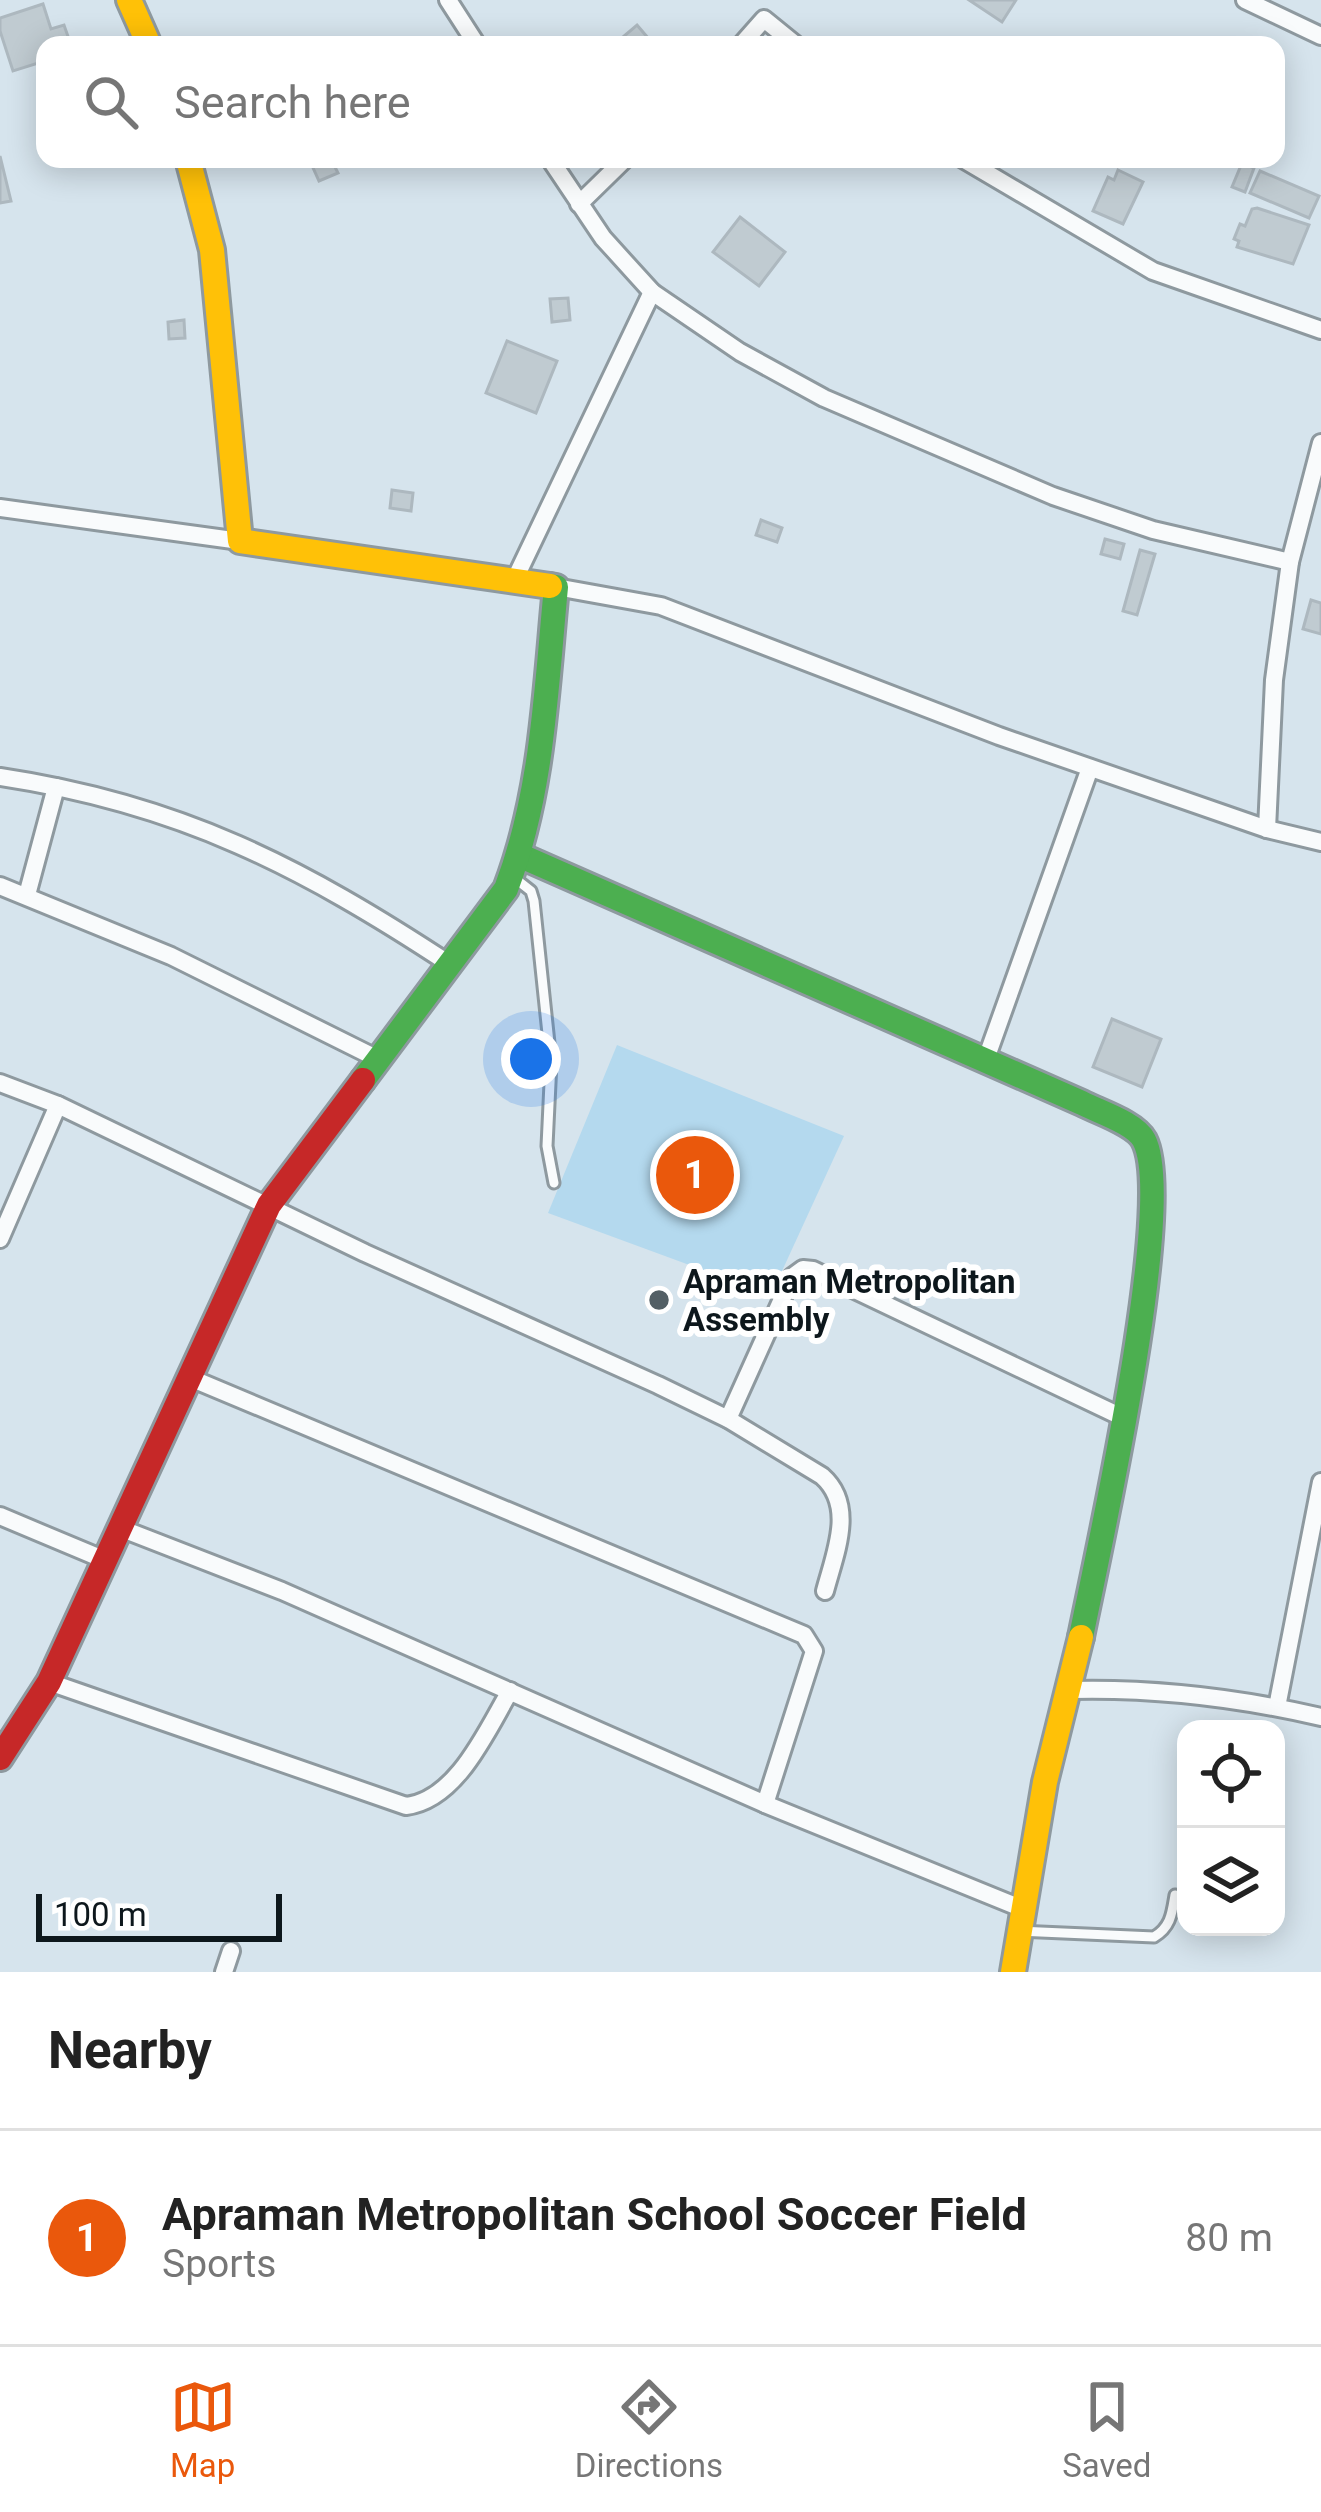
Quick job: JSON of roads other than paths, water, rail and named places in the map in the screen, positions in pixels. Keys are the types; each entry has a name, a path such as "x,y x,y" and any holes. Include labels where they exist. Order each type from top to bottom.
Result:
{"street":[{"path":"129,0 145,36"},
{"path":"448,0 471,36"},
{"path":"1246,0 1321,36"},
{"path":"748,36 764,19 785,36"},
{"path":"190,168 212,250 240,541"},
{"path":"556,168 603,238 652,292 740,352 824,398 1053,496 1153,530 1290,562"},
{"path":"579,204 616,168"},
{"path":"982,168 1154,271 1321,330"},
{"path":"514,581 652,292"},
{"path":"1268,829 1274,680 1290,562 1321,443"},
{"path":"0,508 661,606 1090,767 1268,829 1321,842"},
{"path":"0,1758 49,1682 268,1205 451,965 516,866 532,795 556,587"},
{"path":"986,1059 1090,767"},
{"path":"0,777 161,813 255,849 373,914 451,965"},
{"path":"27,896 56,787"},
{"path":"516,866 986,1059 1082,1103 1145,1141 1153,1183 1153,1218 1124,1418 1072,1690 1046,1782 1013,1972"},
{"path":"0,886 171,956 378,1058"},
{"path":"0,1083 58,1105 728,1419 836,1488 841,1529 825,1591"},
{"path":"0,1239 58,1105"},
{"path":"728,1419 792,1277 803,1269 1124,1418"},
{"path":"188,1378 804,1635 814,1651 765,1804"},
{"path":"1277,1707 1321,1482"},
{"path":"0,1516 106,1560"},
{"path":"120,1528 282,1591 1020,1920"},
{"path":"49,1682 406,1806 420,1804 457,1774 510,1691"},
{"path":"1072,1690 1130,1689 1321,1717"},
{"path":"224,1972 231,1951"}],"lane":[{"path":"516,866 534,902 551,1062 547,1147 554,1183"},
{"path":"1020,1920 1154,1937 1164,1931 1171,1917 1174,1895"}],"place":[{"name":"Apraman Metropolitan School Soccer Field","path":"695,1175"},
{"name":"Apraman Metropolitan Assembly","path":"659,1300"}]}
